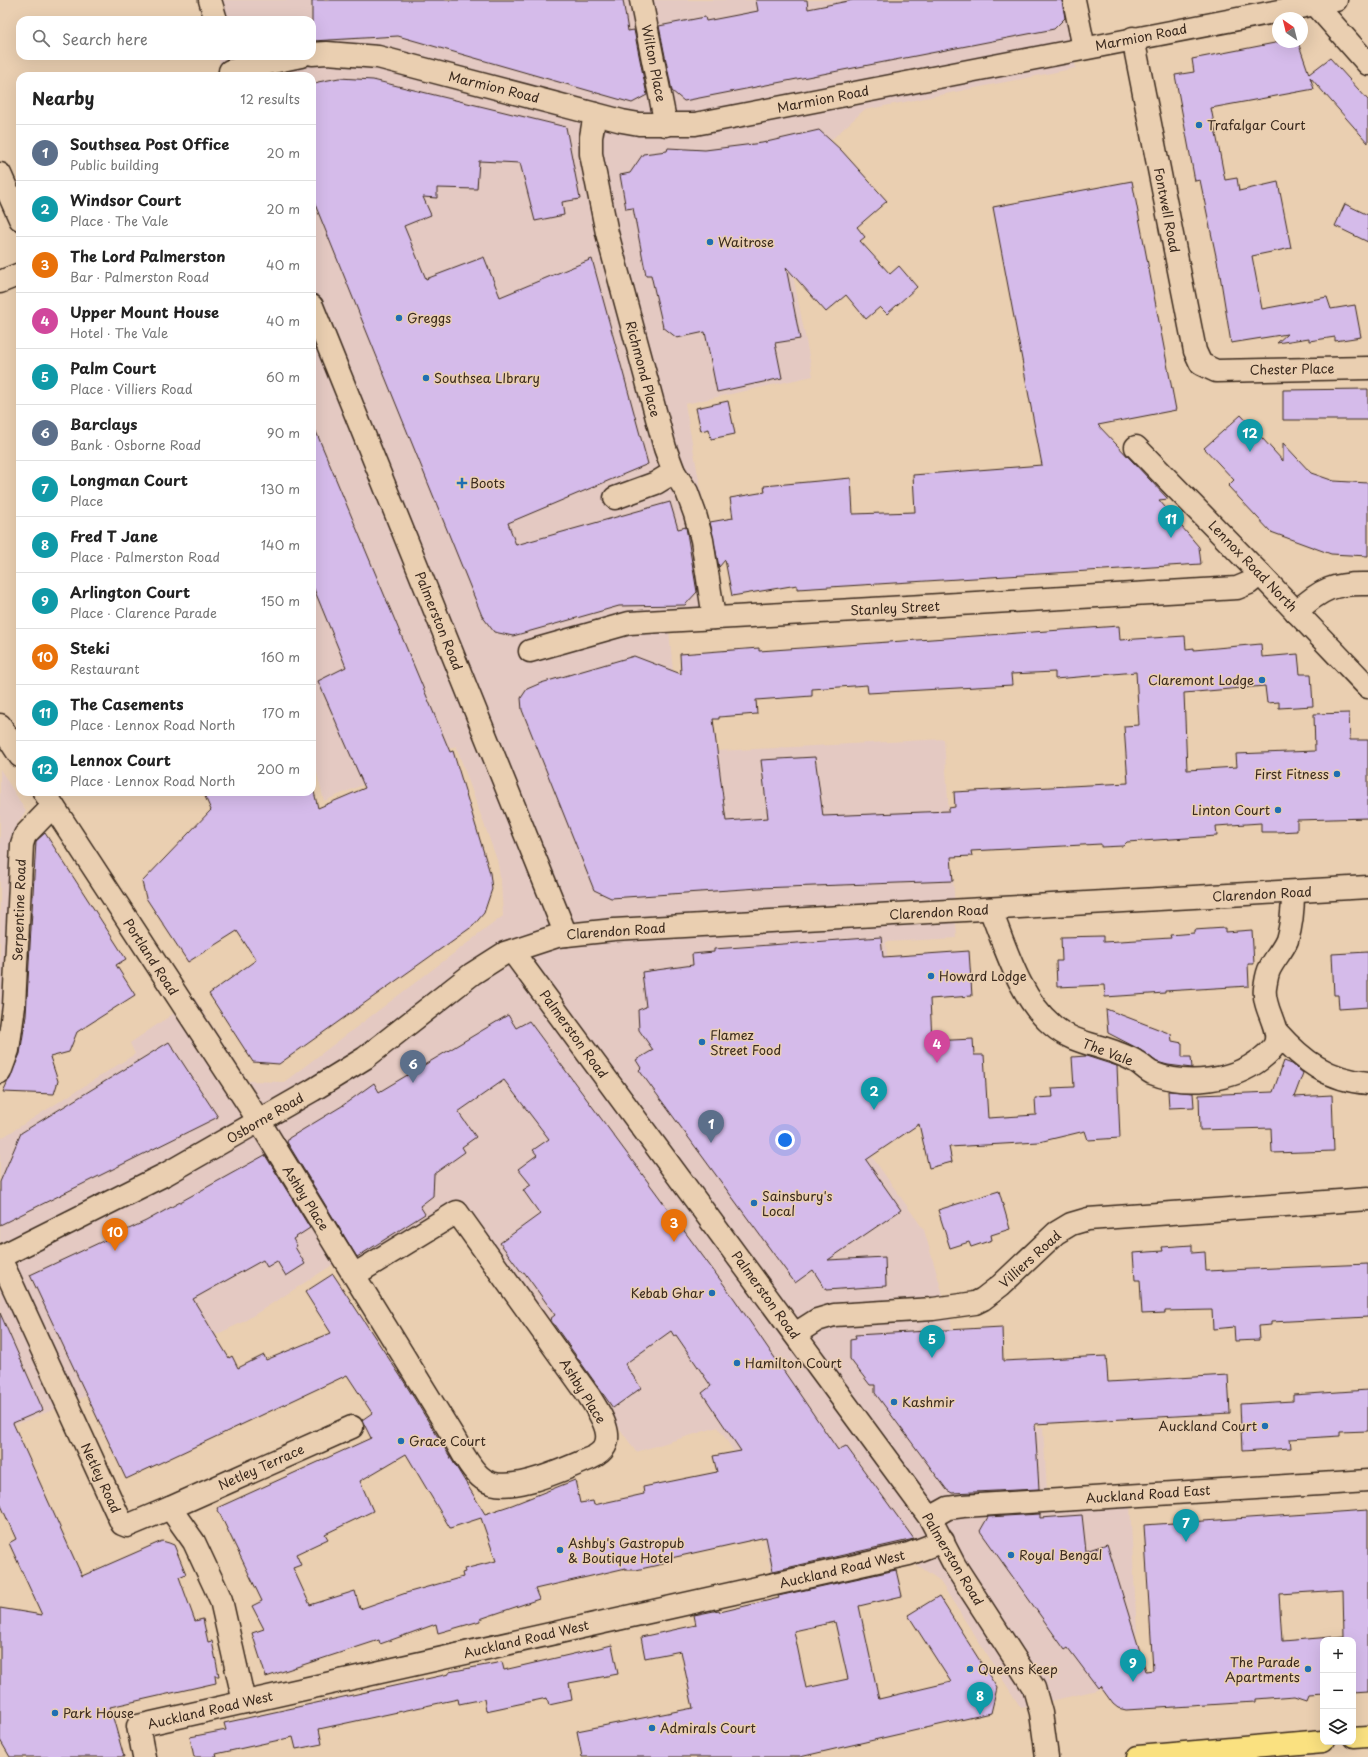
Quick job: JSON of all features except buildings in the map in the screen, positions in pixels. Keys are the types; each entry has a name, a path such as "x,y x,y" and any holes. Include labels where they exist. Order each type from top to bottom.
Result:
{"main road":[{"path":"1356,1739 1368,1738"},
{"path":"1138,1757 1320,1742"}],"street":[{"path":"210,0 215,16"},
{"name":"Wilton Place","path":"641,0 666,125"},
{"path":"1074,0 1084,48"},
{"name":"Marmion Road","path":"316,54 327,53 378,57 639,124 695,124 1133,38 1336,0"},
{"path":"1314,4 1368,64"},
{"name":"Fontwell Road","path":"1133,38 1195,351 1201,364 1216,371"},
{"path":"229,68 277,60"},
{"name":"Richmond Place","path":"596,114 591,137 591,154 607,233 651,399 674,472 687,492 696,514 702,540 714,618"},
{"path":"0,174 16,209"},
{"path":"0,282 16,276"},
{"name":"Palmerston Road","path":"316,316 566,935"},
{"name":"Chester Place","path":"1216,371 1368,368"},
{"name":"Lennox Road North","path":"1136,447 1368,687"},
{"path":"615,498 656,483 674,472"},
{"name":"Stanley Street","path":"530,651 628,624 1237,588 1249,583 1260,574"},
{"path":"1296,612 1322,591 1344,584 1368,584"},
{"path":"0,725 16,750"},
{"name":"Serpentine Road","path":"0,1072 8,1050 14,1006 22,844 25,835 48,799"},
{"name":"Portland Road","path":"48,799 259,1121"},
{"name":"Clarendon Road","path":"512,951 566,935 614,930 1368,887"},
{"path":"1293,892 1291,925 1287,940 1270,969 1265,990 1267,1011 1277,1032 1303,1058 1325,1073 1351,1082 1368,1083"},
{"name":"The Vale","path":"990,909 1020,981 1034,1006 1053,1026 1082,1043 1114,1052 1133,1060 1152,1073 1182,1080 1205,1080 1228,1076 1254,1064 1269,1053 1275,1045 1277,1032"},
{"name":"Palmerston Road","path":"512,951 930,1518 955,1566 1034,1688 1041,1713 1047,1757"},
{"name":"Osborne Road","path":"0,1257 166,1174 365,1058 472,974 505,953 512,951"},
{"name":"Ashby Place","path":"259,1121 354,1275 475,1471 483,1479 504,1484 530,1482 591,1458 599,1454 604,1449 607,1436 606,1428 589,1396 456,1212 354,1275"},
{"name":"Villiers Road","path":"795,1334 811,1323 826,1317 975,1303 989,1295 1056,1233 1071,1224 1088,1219 1368,1199"},
{"name":"Netley Road","path":"0,1257 122,1524 127,1526 170,1508"},
{"name":"Netley Terrace","path":"170,1508 352,1427"},
{"name":"Auckland Road East","path":"930,1518 948,1508 963,1506 1368,1480"},
{"path":"170,1508 194,1542 221,1600 244,1702"},
{"name":"Auckland Road West","path":"144,1757 138,1726 909,1554 943,1541"}],"shaded area":[{"path":"202,0 1063,0 1076,68 864,110 776,190 813,376 685,404 722,605 667,610 681,753 944,739 957,938 886,942 893,1042 858,1137 924,1230 951,1322 960,1432 1043,1427 1048,1507 1130,1505 1137,1632 1116,1676 1097,1690 1021,1708 939,1580 909,1559 775,1590 751,1478 718,1427 636,1452 472,1215 438,1210 343,1270 337,1262 243,1322 73,1402 0,1431 0,1139 135,1054 130,1043 195,999 248,1081 284,1082 503,916 501,882 497,860 456,746 324,801 316,769 316,72 222,72 219,60 316,60 316,16 206,16"},
{"path":"0,769 26,811 16,826 9,851 9,942 0,1072"}],"place":[{"name":"Trafalgar Court","path":"1199,125"},
{"name":"Waitrose","path":"710,242"},
{"name":"Greggs","path":"399,318"},
{"name":"Southsea LIbrary","path":"426,378"},
{"name":"Lennox Court","path":"1250,452"},
{"name":"Boots","path":"462,483"},
{"name":"The Casements","path":"1171,538"},
{"name":"Claremont Lodge","path":"1262,680"},
{"name":"First Fitness","path":"1337,774"},
{"name":"Linton Court","path":"1278,810"},
{"name":"Howard Lodge","path":"931,976"},
{"name":"Flamez Street Food","path":"702,1042"},
{"name":"Upper Mount House","path":"937,1063"},
{"name":"Barclays","path":"413,1083"},
{"name":"Windsor Court","path":"874,1110"},
{"name":"Southsea Post Office","path":"711,1143"},
{"name":"Sainsbury's Local","path":"754,1203"},
{"name":"The Lord Palmerston","path":"674,1242"},
{"name":"Steki","path":"115,1251"},
{"name":"Kebab Ghar","path":"712,1293"},
{"name":"Palm Court","path":"932,1358"},
{"name":"Hamilton Court","path":"737,1363"},
{"name":"Kashmir","path":"894,1402"},
{"name":"Auckland Court","path":"1265,1426"},
{"name":"Grace Court","path":"401,1441"},
{"name":"Longman Court","path":"1186,1542"},
{"name":"Ashby's Gastropub & Boutique Hotel","path":"560,1550"},
{"name":"Royal Bengal","path":"1011,1555"},
{"name":"Queens Keep","path":"970,1669"},
{"name":"The Parade Apartments","path":"1308,1669"},
{"name":"Arlington Court","path":"1133,1682"},
{"name":"Park House","path":"55,1713"},
{"name":"Fred T Jane","path":"980,1715"},
{"name":"Admirals Court","path":"652,1728"}]}
